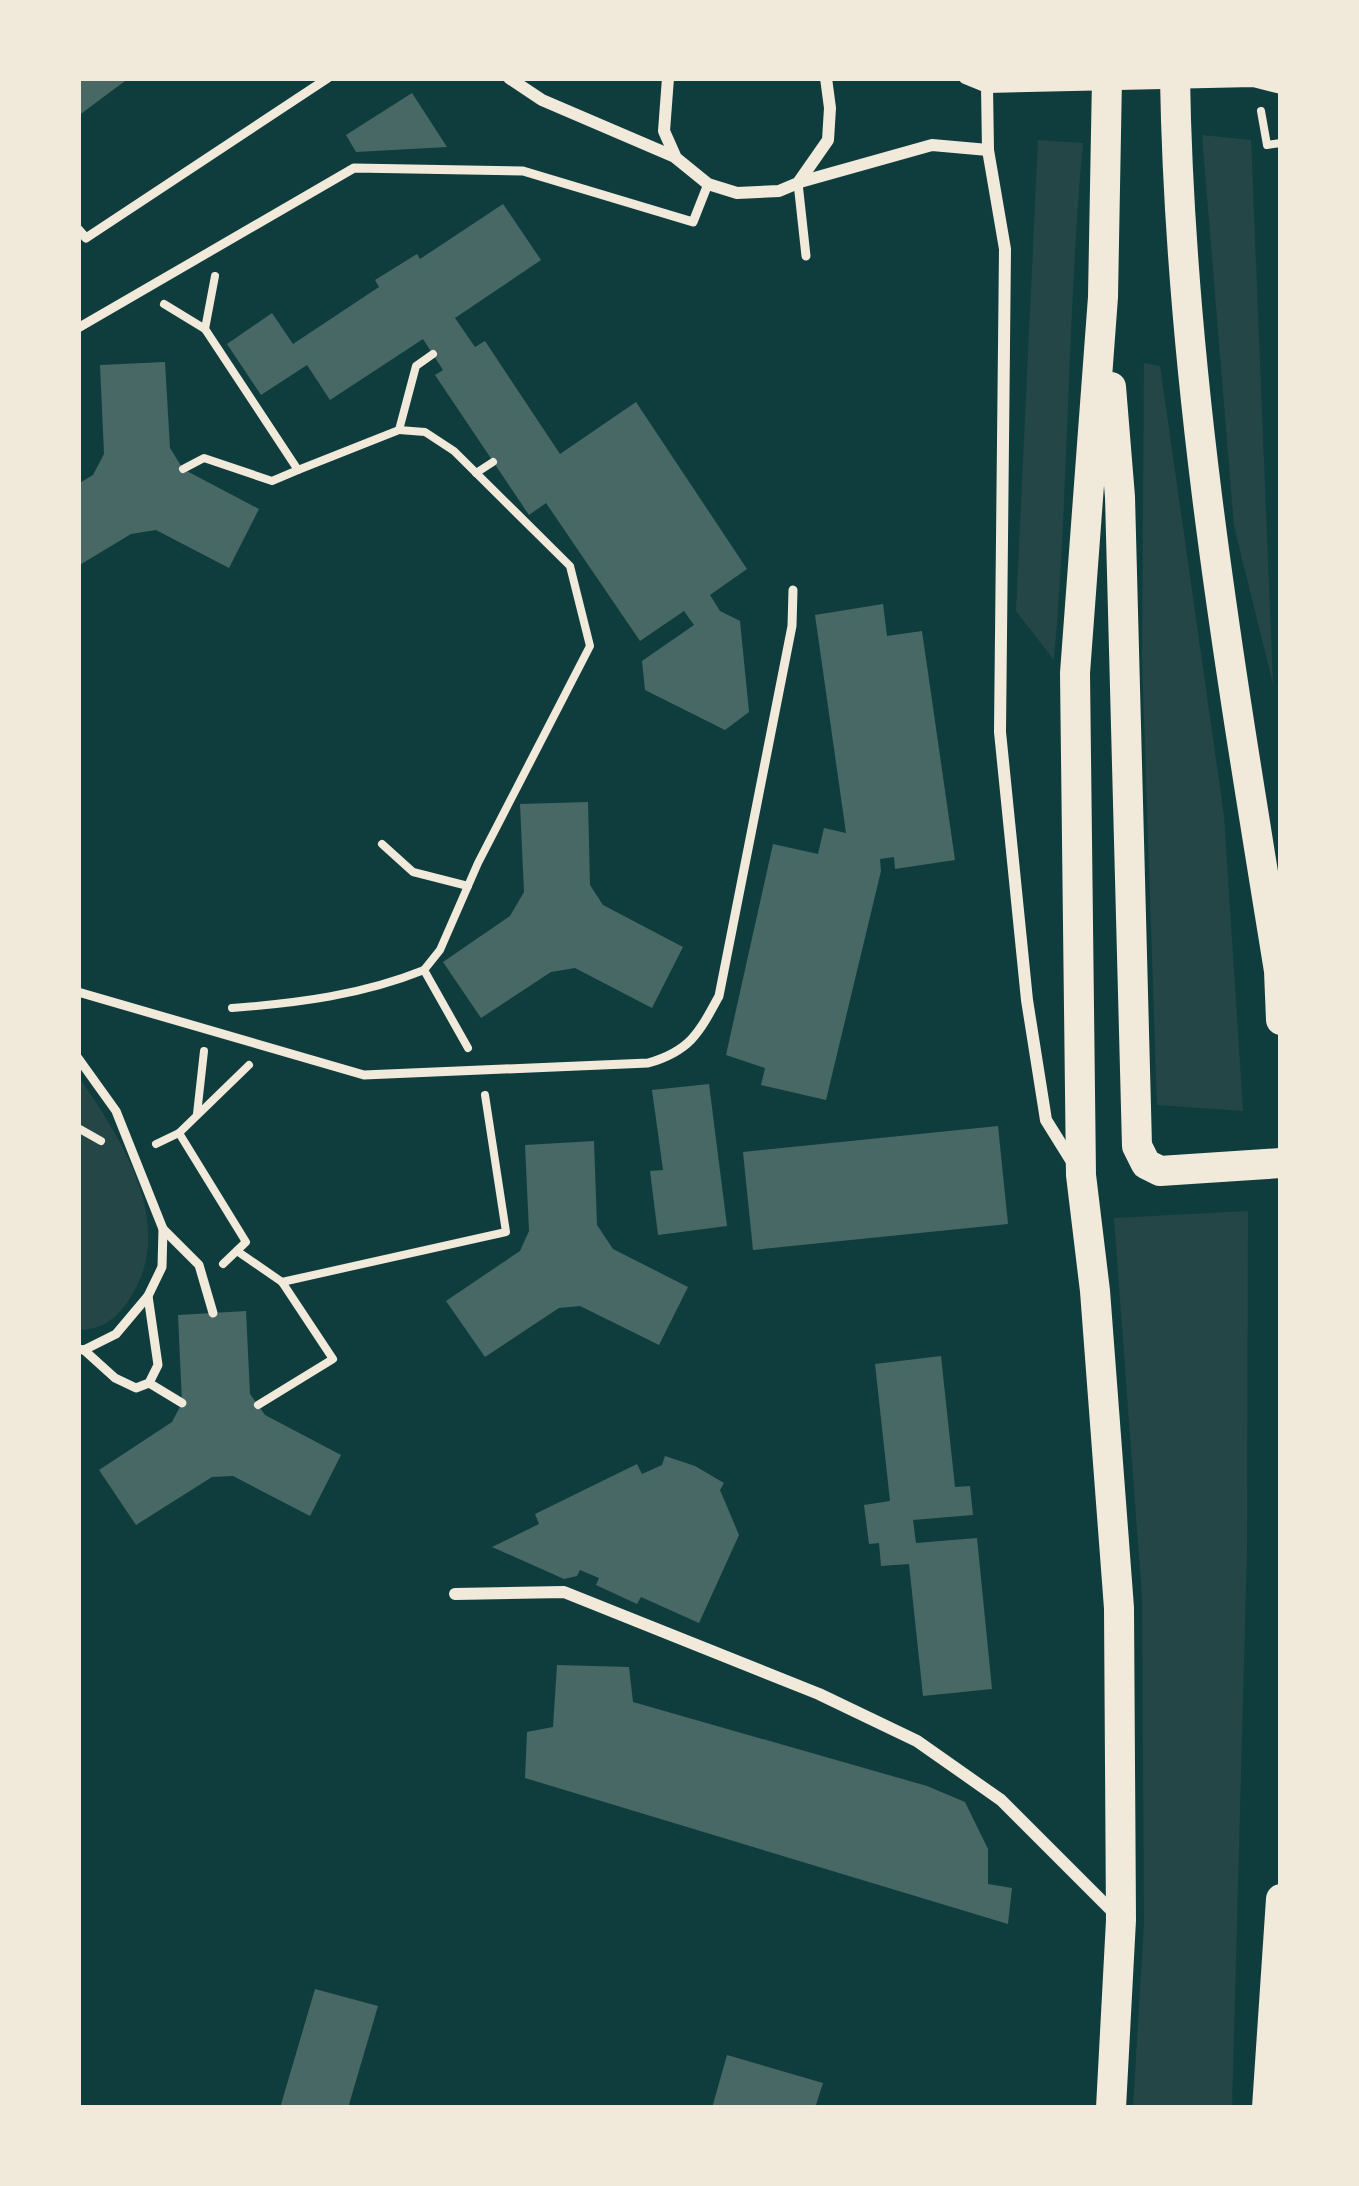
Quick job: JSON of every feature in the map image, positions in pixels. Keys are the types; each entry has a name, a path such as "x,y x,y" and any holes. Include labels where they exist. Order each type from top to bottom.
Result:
{"main road":[{"path":"1107,78 1103,297 1075,673 1081,1174 1095,1291 1119,1608 1121,1920 1111,2108"},
{"path":"1175,78 1178,212 1198,429 1217,586 1280,965 1281,1020"},
{"path":"1103,297 1120,497 1137,1146 1146,1164 1160,1171 1281,1163"},
{"path":"1269,2102 1281,1899"}],"street":[{"path":"509,78 542,100 676,158 708,184 737,193 779,190 932,145 988,151"},
{"path":"668,78 664,131 676,158"},
{"path":"798,183 828,140 826,78"},
{"path":"964,78 987,87 1253,81 1281,88"},
{"path":"987,87 988,151 1006,249 1000,732 1028,1000 1046,1120 1081,1174"},
{"path":"455,1594 564,1592 819,1694 917,1741 1000,1800 1121,1920"}],"lane":[{"path":"81,237 328,78"},
{"path":"78,328 354,168 523,171 693,222 708,184"},
{"path":"798,183 806,256"},
{"path":"78,992 364,1075 648,1063 676,1055 703,1025 719,996 792,626 793,590"},
{"path":"78,1058 116,1111 164,1229 199,1265 213,1313"},
{"path":"148,1296 158,1365 149,1383 136,1388 81,1349 116,1334 148,1296 162,1267 164,1229"},
{"path":"149,1383 182,1402"}],"path":[{"path":"1247,99 1260,107 1267,145 1281,143"},
{"path":"205,329 221,245"},
{"path":"142,291 205,329 298,470"},
{"path":"399,430 416,366 433,354"},
{"path":"183,469 204,458 272,482 399,430 425,432 454,451 570,566 590,646 440,950 424,970 360,991 301,1003 217,1009"},
{"path":"476,473 494,463"},
{"path":"382,844 413,872 468,886"},
{"path":"282,1282 506,1232 481,1071 424,970"},
{"path":"197,1115 207,1030"},
{"path":"78,1128 133,1150 178,1133 267,1048"},
{"path":"178,1133 246,1242 203,1282"},
{"path":"237,1251 282,1282 333,1359 258,1405"}],"shaded area":[{"path":"1202,135 1251,140 1273,684 1234,526"},
{"path":"1038,140 1083,143 1054,660 1016,611"},
{"path":"1144,363 1160,366 1224,815 1243,1111 1157,1105 1142,659"},
{"path":"78,1076 126,1154 146,1212 148,1241 143,1270 125,1305 102,1325 78,1330"},
{"path":"1248,1211 1247,1550 1232,2108 1133,2108 1144,1923 1142,1597 1114,1218"}],"building":[{"path":"78,78 122,78 125,81 78,116"},
{"path":"412,93 447,147 356,152 346,135"},
{"path":"503,204 541,260 455,318 475,347 485,341 560,454 636,402 747,569 710,595 720,611 740,621 749,712 725,730 645,690 642,661 694,625 684,611 640,641 546,503 529,515 435,375 443,370 423,339 330,400 307,365 261,395 227,344 272,313 293,344 379,287 375,280 417,254 420,259"},
{"path":"165,362 170,448 183,469 259,509 229,568 156,530 131,534 78,566 78,484 93,475 104,454 100,365"},
{"path":"883,604 887,636 922,631 955,860 895,869 894,857 880,859 826,1100 761,1085 765,1068 726,1055 773,844 818,854 824,828 846,833 815,615"},
{"path":"588,802 590,885 603,905 683,947 652,1008 575,968 551,972 481,1018 443,962 510,916 524,892 520,804"},
{"path":"709,1084 727,1226 658,1235 650,1171 663,1170 652,1090"},
{"path":"998,1126 1008,1224 753,1250 743,1152"},
{"path":"594,1141 597,1225 613,1249 688,1287 659,1345 580,1306 559,1308 485,1357 446,1301 520,1251 529,1231 525,1145"},
{"path":"246,1311 250,1394 265,1415 341,1455 310,1516 233,1476 212,1477 136,1525 99,1470 172,1422 182,1403 178,1315"},
{"path":"941,1356 955,1487 970,1486 973,1515 913,1520 916,1543 977,1538 992,1689 923,1696 909,1564 881,1566 879,1543 869,1544 864,1505 890,1501 875,1364"},
{"path":"665,1456 724,1483 720,1490 739,1535 699,1623 641,1597 637,1604 596,1585 599,1578 580,1570 577,1576 564,1579 492,1547 539,1524 535,1514 637,1464 642,1474 662,1465"},
{"path":"557,1665 629,1667 633,1702 927,1786 965,1802 988,1849 988,1884 1012,1888 1008,1924 525,1778 527,1732 553,1727"},
{"path":"315,1989 378,2006 348,2108 280,2108"},
{"path":"727,2055 823,2083 815,2108 712,2108"}]}
